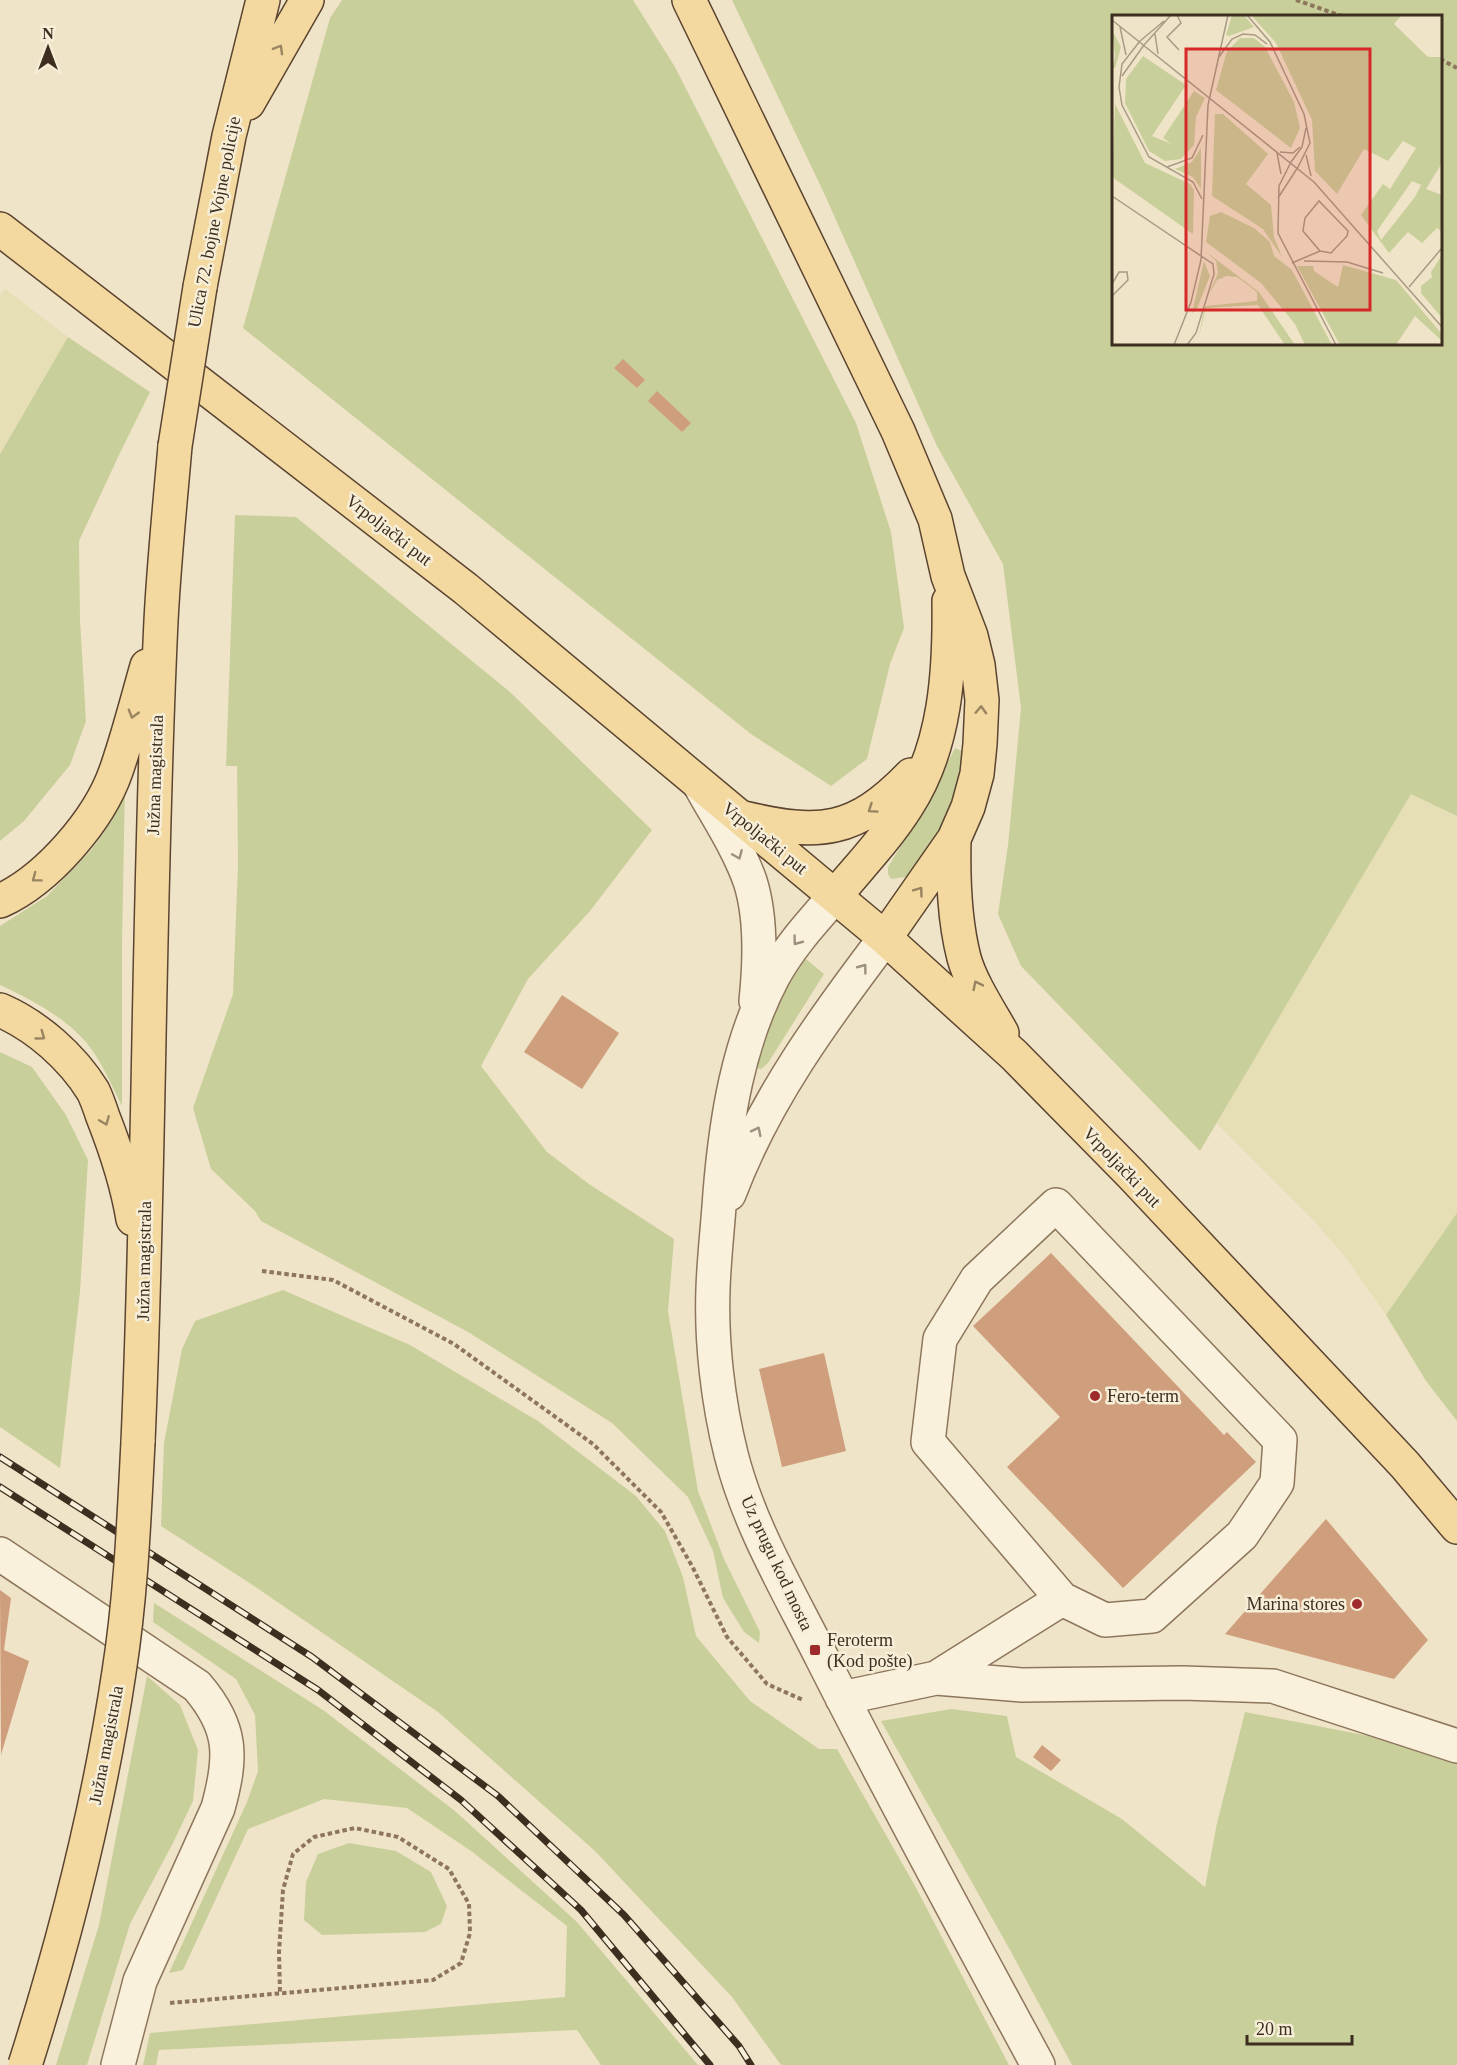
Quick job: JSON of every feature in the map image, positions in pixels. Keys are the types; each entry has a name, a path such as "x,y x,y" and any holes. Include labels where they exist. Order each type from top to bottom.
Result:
{"main road":[{"name":"Ulica 72. bojne Vojne policije","path":"175,446 200,287 229,136 263,0"},
{"path":"229,136 307,0"},
{"path":"689,4 898,431 935,519 948,576 971,636 978,666 982,700 980,744 977,774 968,807 954,839 885,938"},
{"name":"Vrpoljački put","path":"0,229 466,589 885,938 1014,1055 1131,1174 1405,1465 1457,1527"},
{"name":"Južna magistrala","path":"25,2065 75,1894 108,1735 129,1589 145,1283 150,942 161,618 175,446"},
{"path":"835,896 908,806 930,755 940,724 946,692 950,644 948,576"},
{"path":"0,901 14,895 52,866 91,820 116,773 161,618"},
{"path":"739,817 780,827 814,828 845,823 867,814 889,798 930,755"},
{"path":"954,839 953,878 965,960 986,1005 1014,1055"},
{"path":"0,1010 13,1016 61,1050 93,1092 114,1144 129,1196 145,1283"}],"street":[{"path":"700,785 734,845 750,882 758,926 759,966 754,1018"},
{"path":"754,1018 774,976 797,940 835,896"},
{"path":"718,1224 737,1173 768,1110 837,1002 885,938"},
{"name":"Uz prugu kod mosta","path":"754,1018 735,1087 723,1154 713,1292 716,1373 731,1454 751,1518 842,1698 1038,2065"},
{"path":"1056,1205 1280,1440 1277,1483 1242,1536 1152,1616 1105,1620 1062,1599 928,1442 940,1339 978,1279 1056,1205"},
{"path":"0,1554 197,1686 213,1704 222,1725 229,1753 226,1781 218,1809 140,1981 118,2065"},
{"path":"936,1678 1062,1599"},
{"path":"842,1698 936,1678 1022,1685 1183,1683 1274,1686 1457,1746"}],"path":[{"path":"1296,0 1339,15"},
{"path":"1442,60 1457,68"},
{"path":"262,1271 333,1280 454,1344 593,1444 661,1512 692,1566 727,1637 767,1684 809,1703 842,1698"},
{"path":"133,2006 434,1980 461,1963 470,1933 469,1904 449,1869 398,1837 355,1828 314,1837 293,1854 283,1890 279,1952 280,1993"}],"shaded area":[{"path":"5,289 68,337 0,453 0,295"},
{"path":"1411,794 1457,816 1457,1213 1386,1315 1346,1258 1315,1222 1216,1123"}],"green space":[{"path":"342,0 633,0 675,67 856,423 891,532 904,628 890,664 867,759 831,786 751,734 243,328 330,18"},
{"path":"732,0 1457,0 1457,816 1411,794 1200,1151 1021,966 998,914 1008,845 1021,708 1003,564 937,446 823,191"},
{"path":"68,337 150,392 79,541 80,620 86,721 70,765 24,821 0,841 0,454"},
{"path":"235,515 296,517 510,692 652,830 590,911 528,979 481,1066 547,1152 589,1184 674,1239 668,1311 698,1491 724,1559 760,1632 759,1643 744,1632 723,1598 713,1551 688,1497 612,1423 468,1332 261,1221 255,1211 211,1169 193,1108 233,994 238,864 237,766 226,766"},
{"path":"955,748 962,751 960,787 950,817 919,869 906,877 891,879 888,867 930,798"},
{"path":"125,785 122,1106 96,1056 76,1032 46,1009 0,985 0,926 47,896 92,849 114,817"},
{"path":"806,959 824,974 768,1063 761,1069 752,1067 789,970"},
{"path":"0,1052 32,1067 66,1115 88,1160 80,1292 60,1468 0,1427"},
{"path":"1457,1213 1457,1421 1426,1381 1386,1315"},
{"path":"283,1290 410,1345 538,1421 636,1496 665,1531 683,1577 696,1636 750,1701 819,1749 837,1749 914,1884 1009,2065 781,2065 732,1997 595,1851 438,1712 248,1582 161,1526 164,1443 182,1349 195,1321"},
{"path":"154,1603 323,1710 455,1811 577,1922 698,2065 601,2065 577,2030 159,2050 156,2065 143,2065 150,2033 565,1997 567,1926 471,1851 407,1808 324,1799 248,1829 183,1970 169,1973 247,1802 258,1771 255,1715 236,1679 153,1622"},
{"path":"147,1676 180,1705 198,1750 193,1801 130,1924 87,2065 56,2065 99,1925"},
{"path":"951,1709 1007,1716 1016,1757 1122,1819 1205,1887 1217,1823 1245,1712 1374,1737 1457,1764 1457,2065 1072,2065 881,1721"},
{"path":"349,1843 396,1851 431,1872 447,1906 441,1924 425,1932 322,1935 304,1920 306,1882 318,1854"}],"building":[{"path":"623,359 645,380 637,388 614,368"},
{"path":"657,391 691,423 682,432 648,401"},
{"path":"562,995 619,1033 582,1089 524,1052"},
{"path":"1051,1253 1224,1435 1227,1432 1256,1462 1123,1588 1007,1467 1060,1417 973,1326"},
{"path":"824,1353 846,1451 782,1467 759,1369"},
{"path":"1326,1519 1428,1640 1394,1679 1225,1634"},
{"path":"0,1590 11,1598 4,1650 29,1661 1,1755"},
{"path":"1042,1745 1061,1760 1051,1771 1033,1757"}],"railway":[{"path":"0,1457 312,1657 498,1796 624,1915 739,2046 751,2065"},
{"path":"0,1487 318,1690 461,1800 581,1910 710,2065"}],"place":[{"name":"Fero-term","path":"1095,1396"},
{"name":"Marina stores","path":"1357,1604"},
{"name":"Feroterm (Kod pošte)","path":"815,1650"}]}
